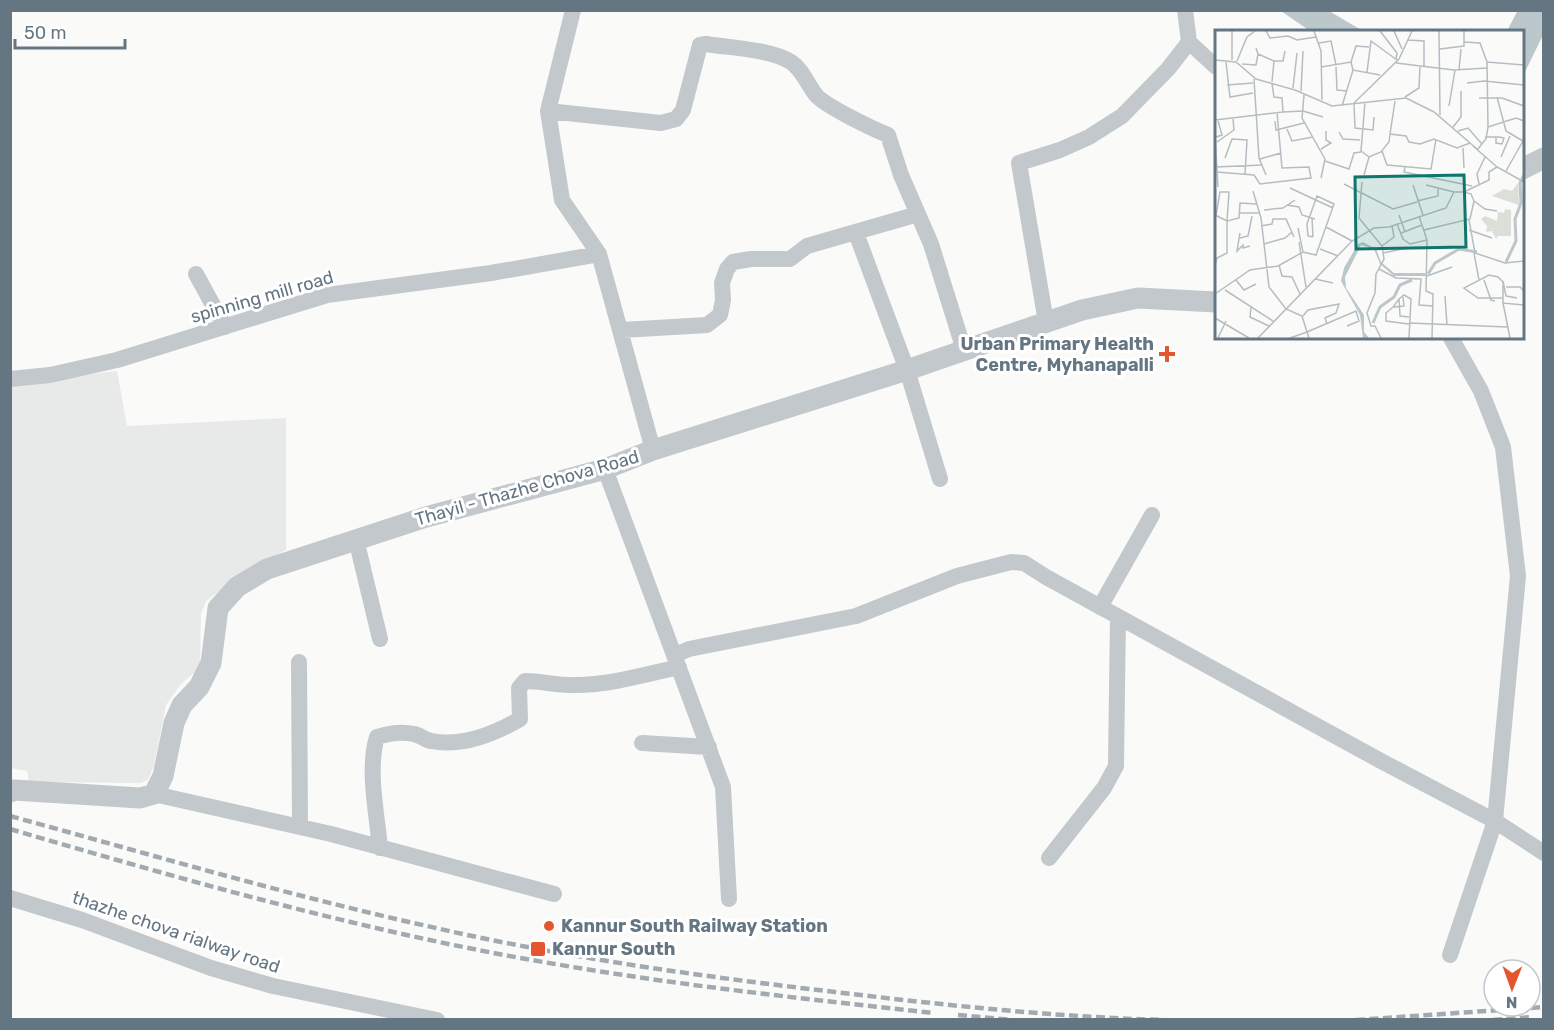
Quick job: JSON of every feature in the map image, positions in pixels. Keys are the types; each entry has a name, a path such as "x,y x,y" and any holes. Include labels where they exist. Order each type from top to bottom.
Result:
{"street":[{"path":"573,10 548,111 562,200 599,254 612,304 622,330 653,450"},
{"path":"1185,10 1189,42 1215,66"},
{"path":"1046,322 1019,163 1060,150 1089,137 1122,116 1168,69 1189,42"},
{"path":"548,111 661,123 676,119 683,110 700,45 706,44 782,57 794,64 817,96 866,126 888,135 901,175 931,244 964,350"},
{"path":"1524,168 1544,158"},
{"path":"622,330 707,325 720,315 723,300 722,283 727,269 733,262 751,259 790,259 807,246 918,214"},
{"path":"856,233 907,370 940,479"},
{"name":"spinning mill road","path":"10,379 50,375 117,360 327,296 491,273 599,254"},
{"path":"196,274 225,327"},
{"name":"Thayil - Thazhe Chova Road","path":"154,794 164,776 174,723 182,705 199,687 211,663 218,608 237,587 267,569 426,517 605,469 653,450 907,370 1082,310 1138,298 1215,302"},
{"path":"1450,955 1495,821 1518,576 1503,447 1481,391 1452,339"},
{"path":"605,469 723,787 729,899"},
{"path":"1100,607 1152,515"},
{"path":"356,539 380,639"},
{"path":"380,848 374,791 374,747 377,737 392,732 414,734 430,741 439,741 471,739 497,732 520,719 519,688 525,681 576,685 633,677 677,661 689,649 856,616 957,576 1011,562 1024,563 1118,617 1495,821 1544,853"},
{"path":"1049,858 1104,788 1116,766 1118,617"},
{"path":"299,662 300,827"},
{"path":"642,743 709,747"},
{"path":"12,787 140,798 154,794 300,827 554,894"},
{"name":"thazhe chova rialway road","path":"10,898 82,920 211,968 273,986 437,1020"}],"shaded area":[{"path":"1518,10 1543,11 1543,35 1524,74 1524,30 1508,30"},
{"path":"1281,11 1329,11 1361,30 1309,30"},
{"path":"117,371 127,426 286,418 286,550 239,576 206,601 201,614 200,668 181,684 166,705 154,765 148,780 140,783 29,782 27,771 11,768 10,383"}],"railway":[{"path":"10,816 322,901 528,947 630,965 917,1001 1040,1013 1164,1020"},
{"path":"10,829 278,904 481,950 597,971 693,985 934,1013"},
{"path":"1356,1020 1544,1007"},
{"path":"958,1015 1012,1020"},
{"path":"1493,1020 1519,1018"}],"place":[{"name":"Urban Primary Health Centre, Myhanapalli","path":"1167,354"},
{"name":"Kannur South Railway Station","path":"549,926"},
{"name":"Kannur South","path":"538,949"}]}
